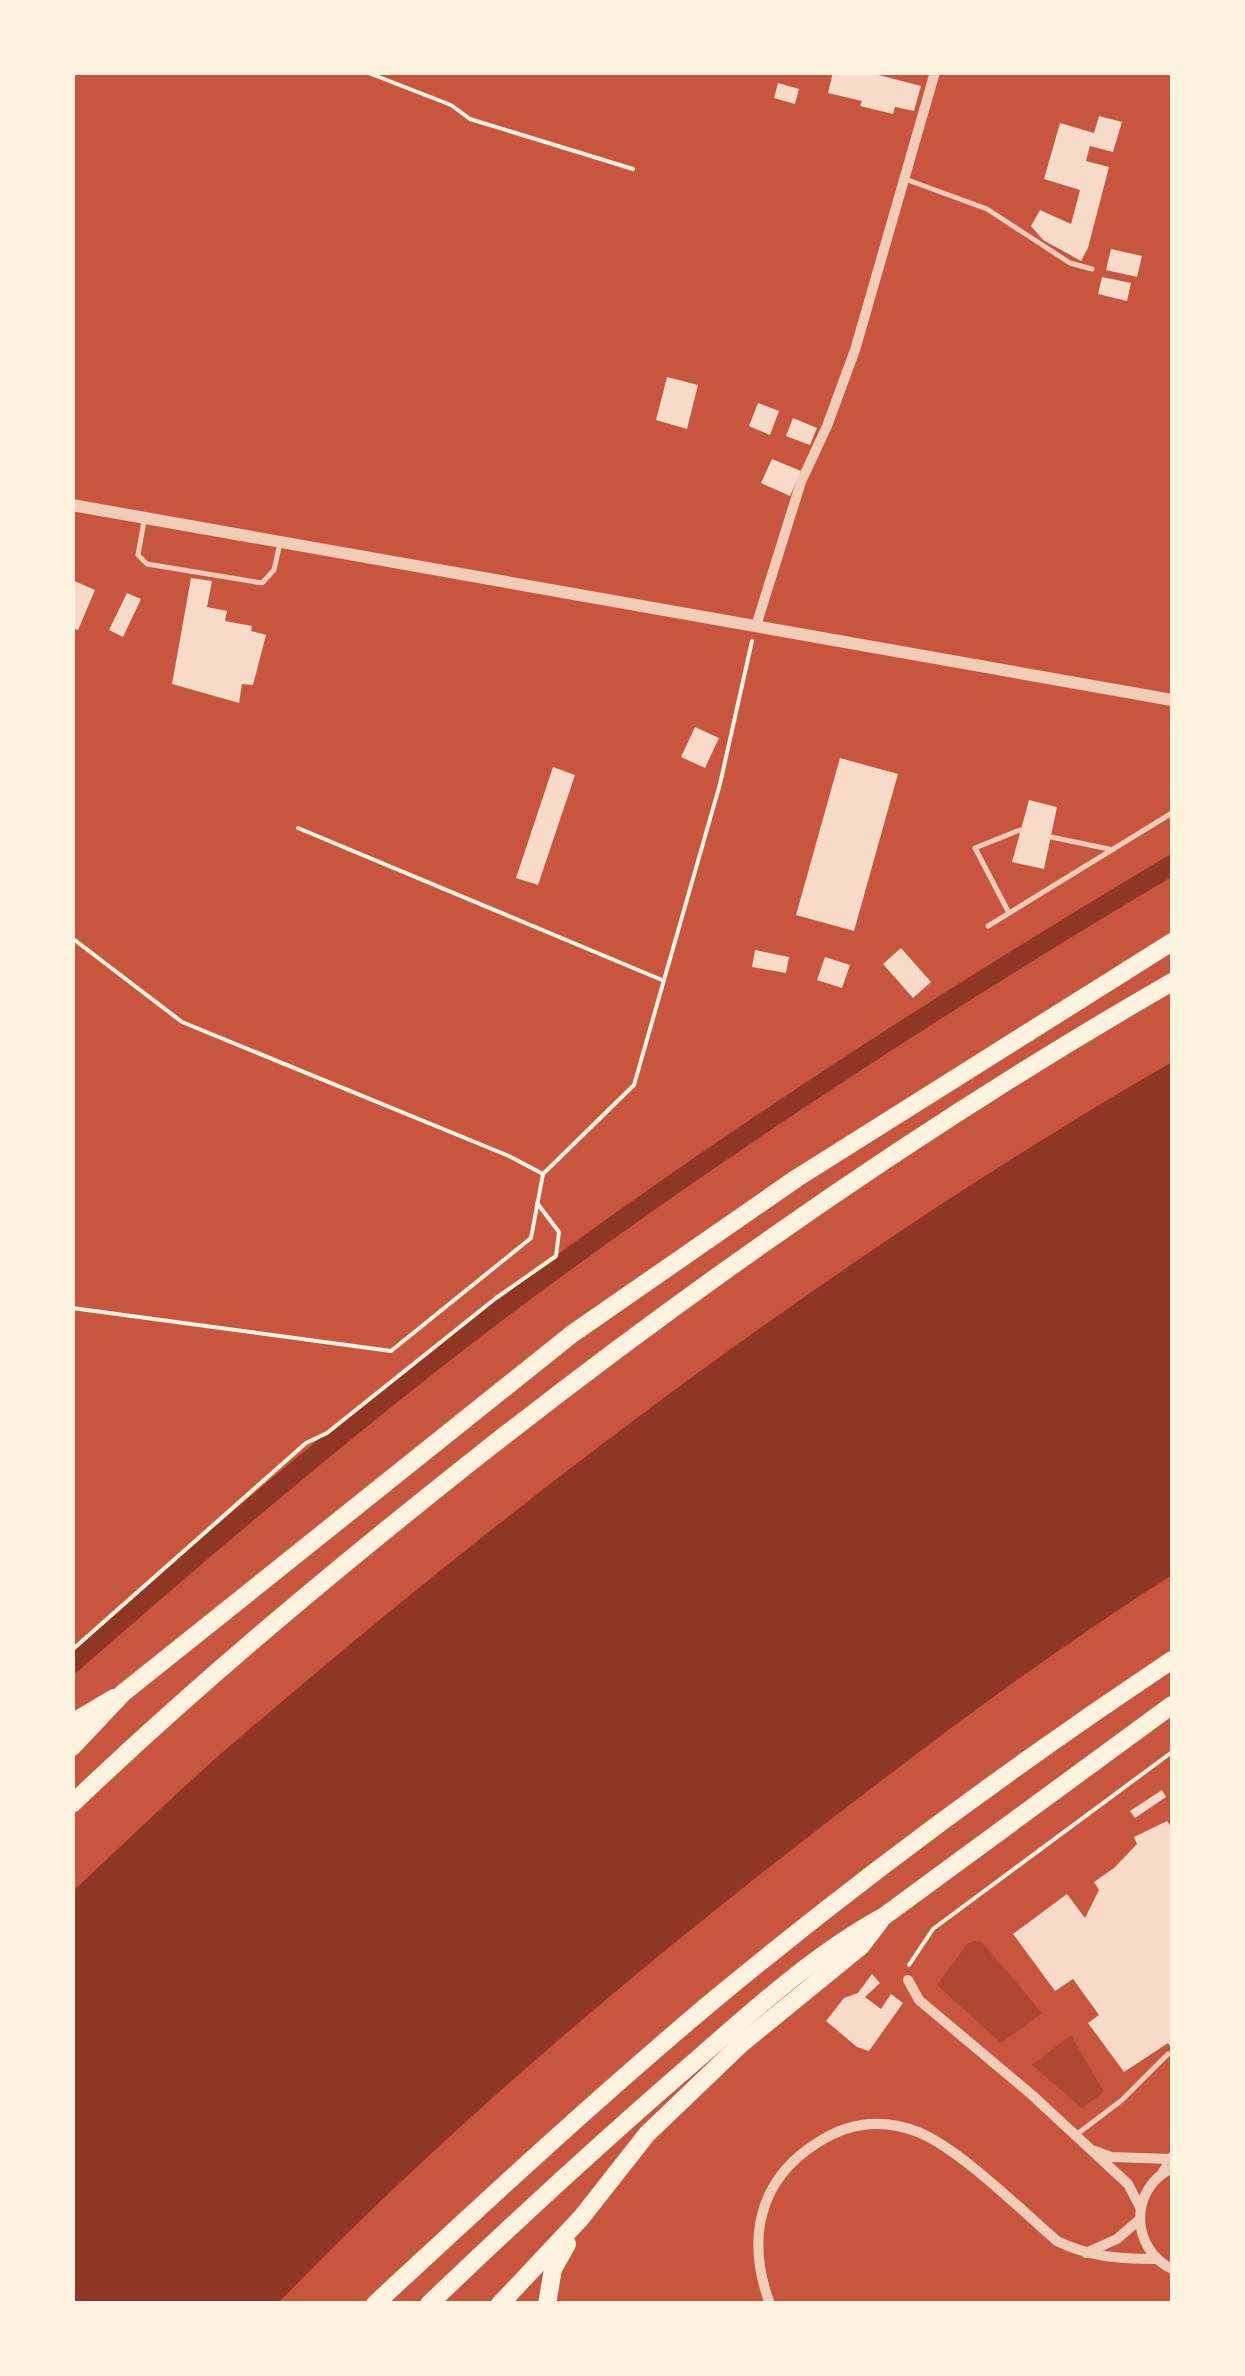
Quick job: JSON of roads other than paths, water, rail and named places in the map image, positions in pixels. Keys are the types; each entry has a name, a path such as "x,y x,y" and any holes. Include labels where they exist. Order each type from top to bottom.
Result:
{"highway":[{"path":"72,1747 124,1693 572,1334 797,1178 1172,942"},
{"path":"72,1804 172,1709 378,1536 602,1359 847,1186 970,1105 1172,982"},
{"path":"376,2304 558,2134 711,2003 981,1794 1172,1660"},
{"path":"72,1723 124,1693"},
{"path":"429,2304 578,2163 731,2030 852,1934 883,1917 1172,1706"},
{"path":"500,2304 581,2218 646,2134 741,2044 861,1946 883,1917"},
{"path":"547,2304 553,2268 581,2218"}],"street":[{"path":"756,626 801,482 828,426 854,350 935,72"},
{"path":"72,505 1172,700"},
{"path":"908,1980 920,2000 1128,2184 1147,2247 1172,2269"},
{"path":"770,2304 758,2264 758,2234 763,2208 774,2185 792,2159 838,2130 860,2124 891,2123 944,2146 1057,2241 1085,2253 1113,2258 1156,2258"},
{"path":"1090,2149 1111,2157 1171,2160"},
{"path":"1085,2253 1117,2239 1140,2214 1155,2180 1171,2160"}],"lane":[{"path":"906,178 987,209 1070,262 1092,269"},
{"path":"145,518 138,554 147,564 262,584 274,570 280,543"},
{"path":"988,926 1172,813"},
{"path":"1009,913 976,848 1020,830"},
{"path":"1051,837 1112,849"},
{"path":"1076,2135 1122,2100 1168,2054"}],"waterway":[{"path":"72,1663 335,1439 579,1251 829,1079 1172,865"},
{"path":"72,1672 332,1451 574,1263 825,1088 1172,873"}]}
